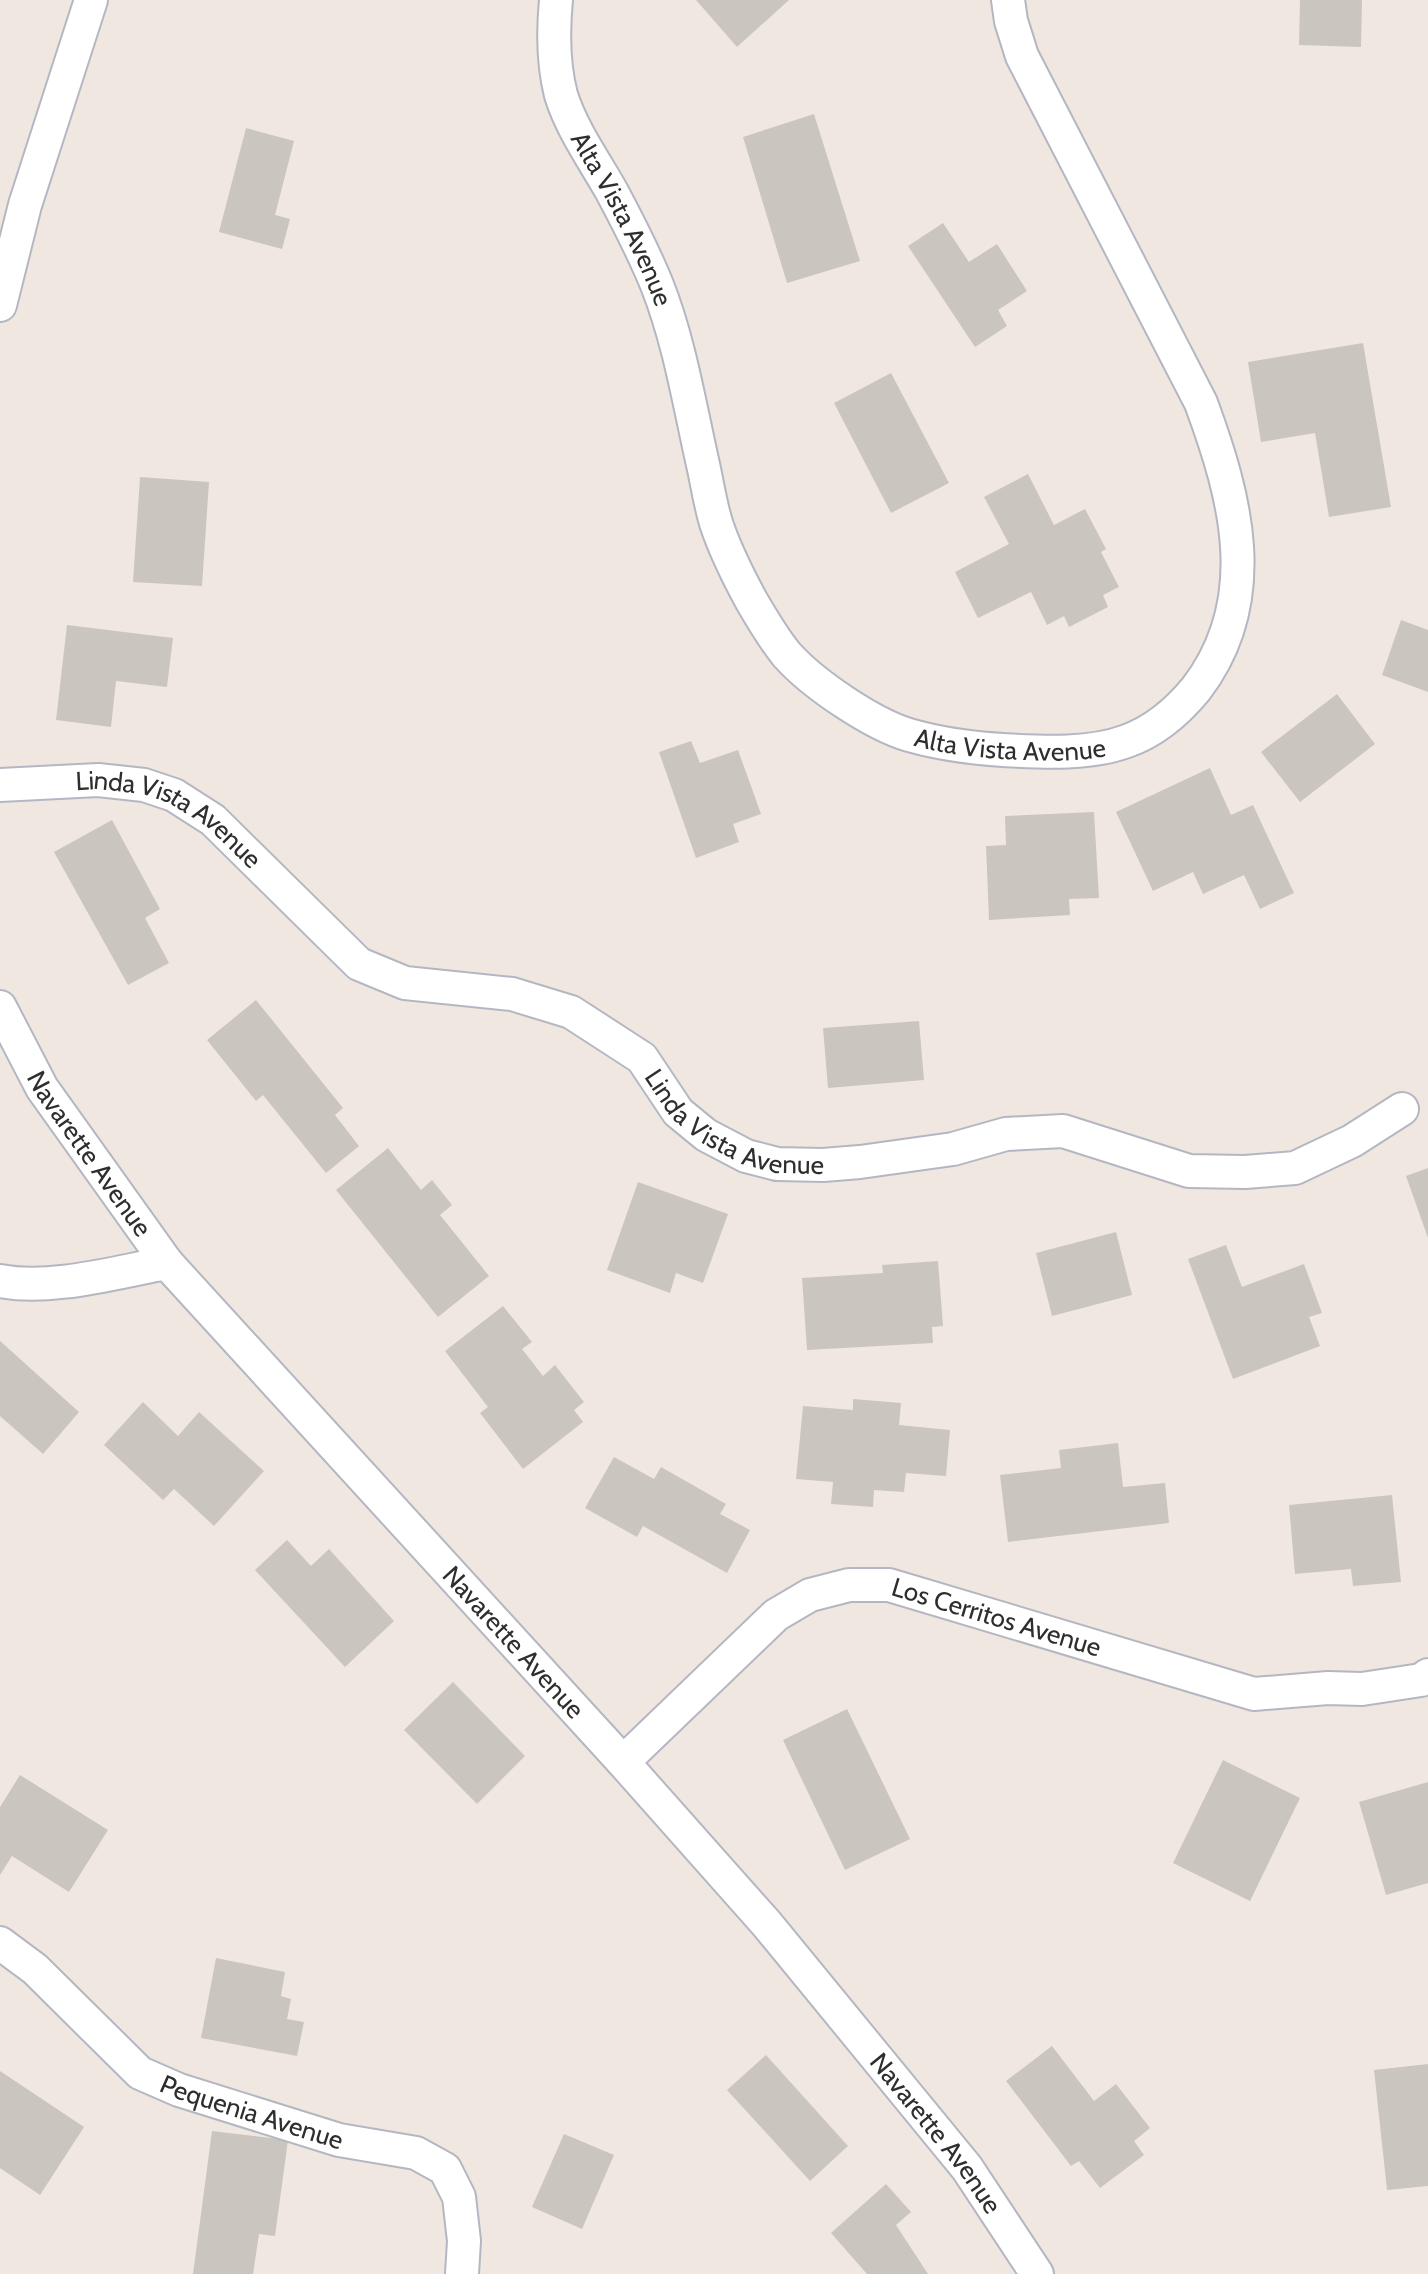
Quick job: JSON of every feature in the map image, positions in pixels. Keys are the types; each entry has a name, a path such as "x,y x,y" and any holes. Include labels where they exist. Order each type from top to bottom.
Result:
{"street":[{"path":"0,305 25,205 91,0"},
{"name":"Alta Vista Avenue","path":"556,0 554,45 561,94 579,137 612,193 657,285 670,324 716,524 739,577 764,623 788,655 820,683 855,708 905,734 966,747 1087,750 1126,742 1160,724 1183,705 1205,677 1222,646 1234,612 1238,537 1217,446 1201,403 1180,357 1022,56 1008,0"},
{"name":"Linda Vista Avenue","path":"0,785 98,780 144,785 174,795 213,820 359,964 405,983 512,994 571,1012 642,1058 678,1112 706,1135 746,1156 777,1164 860,1162 953,1149 1006,1134 1063,1131 1189,1171 1245,1172 1295,1168 1352,1141 1402,1109"},
{"name":"Navarette Avenue","path":"0,1007 42,1088 167,1263 766,1923 967,2168 1037,2274"},
{"path":"0,1281 20,1285 51,1282 167,1263"},
{"name":"Los Cerritos Avenue","path":"623,1762 776,1615 810,1595 849,1585 889,1585 1254,1694 1328,1688 1362,1689 1421,1680 1428,1675"},
{"name":"Pequenia Avenue","path":"0,1943 35,1969 140,2073 179,2090 339,2140 416,2153 445,2169 459,2197 464,2241 462,2274"}],"building":[{"path":"696,0 789,0 737,47"},
{"path":"1300,0 1362,0 1361,47 1299,45"},
{"path":"814,114 860,261 787,283 743,137"},
{"path":"246,128 294,141 275,215 290,219 282,249 219,232"},
{"path":"943,223 969,262 997,244 1027,291 998,310 1007,326 975,347 908,246"},
{"path":"1363,343 1391,507 1329,517 1315,433 1261,442 1248,362"},
{"path":"891,373 949,483 891,513 834,403"},
{"path":"1028,474 1054,525 1085,509 1106,549 1101,552 1119,587 1103,595 1108,607 1069,627 1064,616 1047,625 1031,592 978,618 955,572 1009,544 984,497"},
{"path":"140,477 209,482 202,586 133,582"},
{"path":"1401,620 1428,630 1428,692 1382,675"},
{"path":"67,625 173,638 167,687 116,681 111,727 56,720"},
{"path":"1337,694 1375,744 1300,802 1261,752"},
{"path":"691,741 700,763 738,750 761,814 733,824 739,842 696,858 659,752"},
{"path":"1210,768 1231,815 1253,805 1294,893 1260,909 1244,875 1203,894 1193,872 1153,891 1116,812"},
{"path":"1094,812 1099,898 1069,899 1070,915 989,920 986,846 1006,845 1005,816"},
{"path":"112,820 160,909 145,918 169,963 128,985 54,852"},
{"path":"256,1000 343,1108 335,1115 359,1146 326,1173 263,1095 256,1101 207,1040"},
{"path":"919,1021 924,1080 828,1088 823,1028"},
{"path":"388,1148 421,1190 432,1180 452,1205 440,1215 489,1276 438,1317 336,1190"},
{"path":"1428,1168 1428,1238 1406,1176"},
{"path":"638,1182 728,1214 703,1283 676,1273 670,1293 607,1270"},
{"path":"1116,1232 1132,1295 1052,1316 1036,1253"},
{"path":"1226,1245 1242,1287 1304,1264 1322,1313 1309,1317 1320,1346 1233,1379 1188,1259"},
{"path":"938,1261 943,1326 932,1327 933,1343 807,1350 802,1278 883,1273 882,1265"},
{"path":"503,1306 532,1342 522,1349 543,1376 555,1365 584,1402 574,1410 583,1422 523,1469 480,1413 488,1407 445,1351"},
{"path":"0,1341 79,1412 43,1454 0,1416"},
{"path":"853,1399 901,1403 899,1425 950,1430 946,1476 906,1473 904,1492 874,1490 873,1507 831,1504 833,1482 796,1479 803,1406 853,1410"},
{"path":"143,1402 178,1436 199,1412 264,1471 214,1526 174,1489 163,1500 104,1445"},
{"path":"1118,1443 1123,1487 1165,1483 1169,1523 1008,1542 1000,1475 1061,1468 1059,1450"},
{"path":"614,1457 654,1479 661,1467 726,1504 720,1514 750,1530 727,1573 643,1526 637,1537 585,1508"},
{"path":"1392,1495 1401,1582 1353,1586 1351,1569 1295,1574 1289,1505"},
{"path":"287,1540 311,1566 329,1549 394,1621 345,1667 255,1570"},
{"path":"453,1682 525,1756 477,1804 404,1730"},
{"path":"847,1709 910,1839 845,1870 783,1740"},
{"path":"1223,1760 1300,1798 1250,1901 1173,1863"},
{"path":"20,1775 108,1830 69,1892 12,1856 0,1875 0,1807"},
{"path":"1428,1782 1428,1883 1386,1895 1359,1802"},
{"path":"216,1958 285,1972 281,1996 291,1999 287,2019 304,2022 297,2056 201,2038"},
{"path":"1052,2046 1094,2101 1116,2084 1150,2128 1134,2141 1144,2155 1100,2188 1079,2161 1071,2166 1006,2081"},
{"path":"766,2055 848,2146 810,2181 727,2090"},
{"path":"1428,2064 1428,2186 1387,2190 1374,2070"},
{"path":"0,2071 84,2127 40,2195 0,2168"},
{"path":"212,2131 288,2140 275,2236 259,2234 253,2274 193,2274"},
{"path":"564,2134 614,2155 582,2229 532,2207"},
{"path":"886,2184 911,2212 896,2225 928,2274 867,2274 831,2233"}]}
